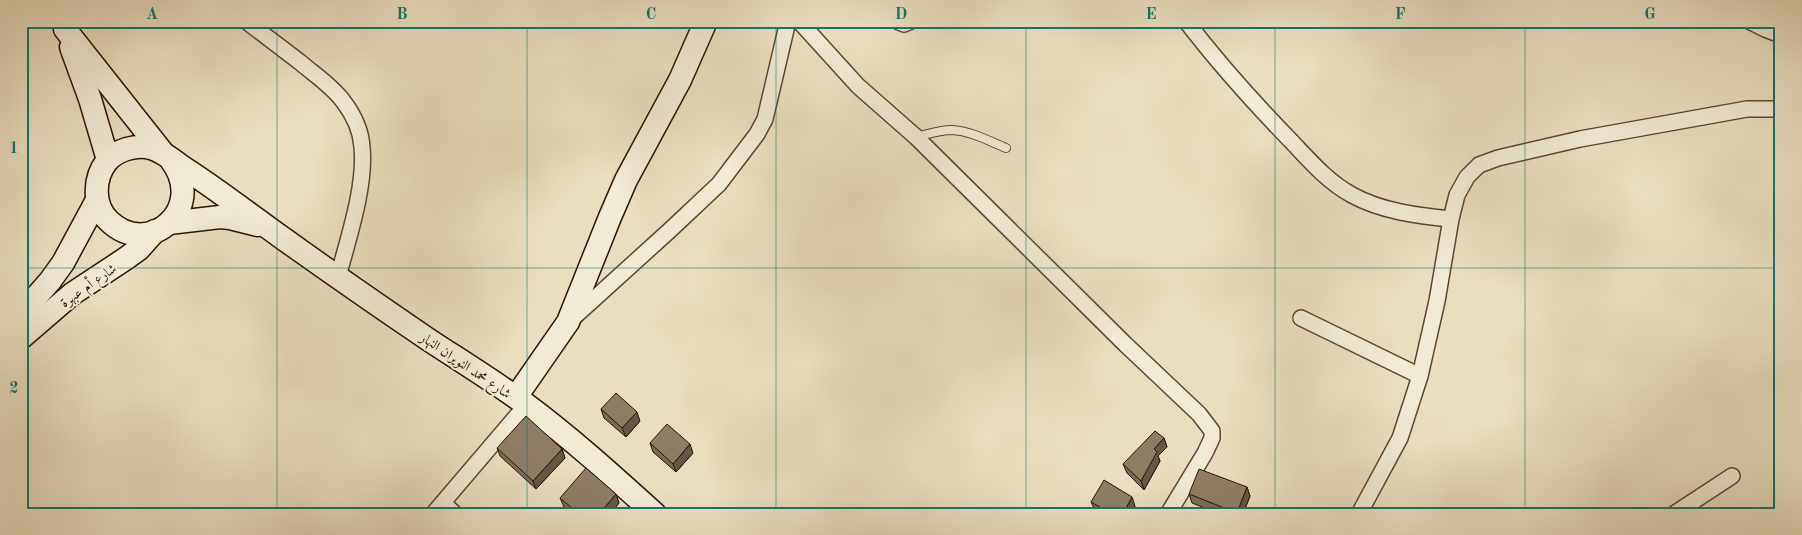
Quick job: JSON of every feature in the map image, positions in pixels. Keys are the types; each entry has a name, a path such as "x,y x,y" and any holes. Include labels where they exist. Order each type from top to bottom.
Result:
{"street":[{"path":"246,21 322,80 342,100 359,132 362,146 360,178 354,217 338,277"},
{"path":"455,514 438,508 521,401 568,322 626,180 680,80 706,21"},
{"path":"568,322 670,231 718,184 757,134 765,119 788,21"},
{"path":"799,21 858,86 916,137 1125,344 1200,414 1212,431 1212,438 1168,514"},
{"path":"897,21 904,24 911,21"},
{"path":"1186,21 1238,85 1333,183 1353,196 1414,216 1451,218"},
{"path":"1748,21 1758,27 1781,35"},
{"path":"63,25 178,169 183,180 182,204 177,214 162,227 143,234 131,233 119,229 109,222 97,200 96,186 100,172 108,160 120,151 134,147 149,147 167,156"},
{"path":"63,25 90,99 108,160"},
{"path":"1359,514 1400,438 1420,376 1437,301 1451,218 1457,195 1467,177 1479,165 1498,158 1580,139 1747,109 1781,109"},
{"name":"شارع محمد النويران النهار","path":"167,156 222,193 338,277 521,401 655,514"},
{"name":"شارع أم عبهرة","path":"21,314 63,263 97,200"},
{"name":"شارع محمد النويران النهار","path":"162,227 220,217 268,228"},
{"name":"شارع أم عبهرة","path":"21,338 72,294 139,249 162,227"},
{"path":"1301,318 1420,376"},
{"path":"1674,514 1732,476"}],"lane":[{"path":"916,137 939,131 953,130 968,133 1006,148"}],"building":[{"path":"616,393 637,412 622,428 601,409"},
{"path":"526,416 562,449 533,481 497,448"},
{"path":"667,424 690,444 673,464 650,443"},
{"path":"1155,431 1164,438 1154,449 1157,452 1141,481 1123,464"},
{"path":"586,468 616,494 599,514 579,514 560,498"},
{"path":"1199,469 1247,487 1237,513 1189,494"},
{"path":"1104,480 1132,497 1123,514 1112,514 1091,502"},
{"path":"753,509 758,514 748,514"}]}
